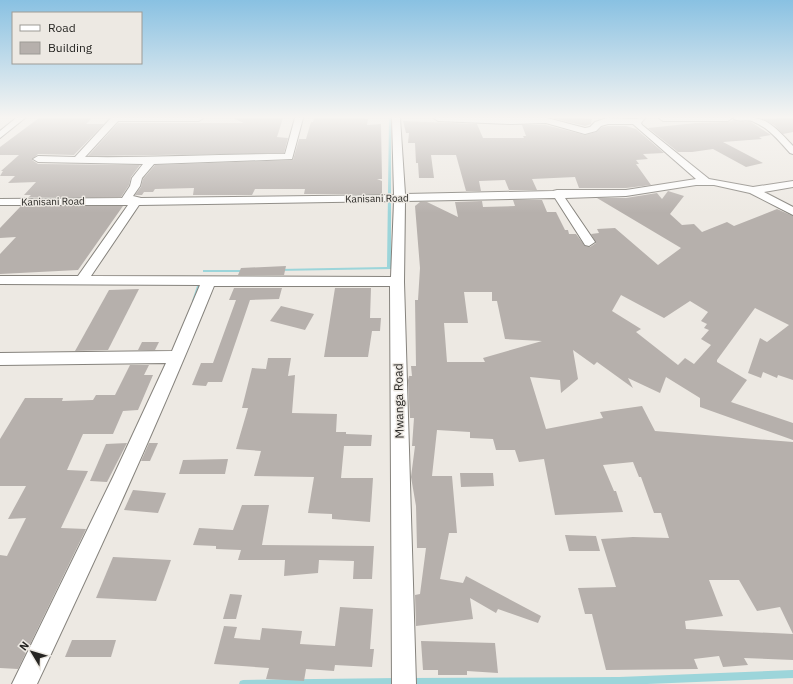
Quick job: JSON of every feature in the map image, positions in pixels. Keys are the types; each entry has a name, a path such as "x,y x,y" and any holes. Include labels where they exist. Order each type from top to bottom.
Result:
{"street":[{"path":"77,160 86,150"},
{"path":"38,159 151,161 231,157 289,157 291,150"},
{"name":"Mwanga Road","path":"398,150 400,198 397,282 404,684"},
{"path":"667,150 706,182"},
{"path":"81,281 137,200 127,199 127,197 135,186 136,178 151,161"},
{"name":"Kanisani Road","path":"0,202 137,200 248,201 626,193 696,182 706,182 753,190 793,184"},
{"name":"Kanisani Road","path":"753,190 793,212"},
{"path":"557,194 589,242"},
{"path":"0,280 397,282"},
{"path":"24,684 96,538 178,357 209,281"},
{"path":"0,359 32,360 178,357"}],"building":[{"path":"0,150 79,150 74,155 38,154 32,160 38,164 140,165 131,177 129,185 121,197 29,197 31,195 24,195 36,182 8,183 15,176 0,176 3,171 1,171 19,155 0,155"},
{"path":"94,150 285,150 284,153 88,156"},
{"path":"296,150 381,150 382,179 377,179 382,181 382,194 304,194 305,189 255,189 252,195 193,195 194,188 155,189 153,192 144,192 142,195 135,195 141,187 143,179 155,165 293,160"},
{"path":"415,150 660,150 664,153 643,154 648,159 636,160 639,164 636,164 651,185 626,188 579,188 575,177 532,179 537,190 509,190 505,180 479,181 481,191 466,191 456,155 431,155 434,178 419,178 418,163 416,163"},
{"path":"675,150 707,150 692,152 678,152"},
{"path":"715,150 738,150 763,163 746,167"},
{"path":"668,191 684,196 670,214 682,225 694,224 702,232 727,222 734,226 777,209 793,216 793,380 778,375 777,378 763,372 761,378 748,373 760,338 767,342 789,325 755,308 717,362 747,380 731,402 793,423 793,440 700,407 700,398 666,377 660,393 628,378 633,388 597,362 594,365 573,350 578,379 561,393 560,380 530,377 546,429 603,418 600,412 642,406 655,431 793,442 793,634 793,660 744,658 748,665 723,667 719,656 694,659 698,669 606,670 592,614 585,614 578,588 616,587 601,539 633,537 669,538 661,513 654,513 641,477 639,477 633,462 603,465 614,491 616,491 623,512 555,515 544,459 519,462 515,450 496,450 493,439 470,438 470,432 437,430 432,476 452,476 457,533 449,533 440,579 463,583 466,576 541,616 538,623 498,609 496,613 470,598 473,619 416,626 415,595 420,594 426,548 417,548 416,506 411,477 415,446 412,446 414,418 410,418 408,380 409,376 412,376 411,366 416,366 415,300 418,300 420,268 415,206 420,202 427,202 458,217 455,202 482,201 483,207 515,206 513,200 542,200 547,212 556,212 565,230 568,230 569,234 576,234 585,246 590,247 596,243 591,234 599,233 597,229 615,228 658,265 681,248 597,198 626,198 657,193 662,199","holes":["464,292 492,292 492,301 497,301 505,339 542,341 483,358 485,362 447,362 444,323 468,323","621,295 664,318 690,301 708,312 701,321 707,324 704,328 709,330 701,339 711,345 694,364 685,358 678,365 636,332 641,329 612,311","709,580 739,580 757,611 780,607 793,634 686,629 685,621 723,616"]},
{"path":"21,206 123,206 78,270 0,274 0,254 16,237 0,238 0,228"},
{"path":"286,266 284,275 238,275 241,268"},
{"path":"234,288 282,288 279,299 250,300 222,382 208,382 206,386 192,385 201,363 213,363 236,300 229,300"},
{"path":"335,288 371,288 370,318 381,318 380,331 372,331 368,357 324,357"},
{"path":"139,289 108,350 75,351 109,290"},
{"path":"281,306 314,314 305,330 270,321"},
{"path":"142,342 159,342 155,350 138,350"},
{"path":"268,358 291,358 288,376 295,375 292,413 337,414 336,432 372,435 371,446 344,446 341,478 373,478 370,522 332,519 332,514 308,513 314,477 254,476 261,451 236,449 248,408 242,408 252,368 266,369"},
{"path":"130,365 149,365 144,375 153,375 138,410 123,411 113,434 83,434 67,470 88,471 61,528 86,529 18,669 0,668 0,555 7,556 26,518 8,519 26,486 0,486 0,439 25,398 63,398 62,401 93,400 96,395 115,395"},
{"path":"127,443 107,482 90,481 106,444"},
{"path":"149,443 158,443 150,461 141,461"},
{"path":"228,459 225,474 179,474 183,460"},
{"path":"460,473 493,473 494,486 461,487"},
{"path":"133,490 166,493 158,513 124,510"},
{"path":"242,505 269,505 262,545 374,546 372,579 353,579 354,561 319,560 318,573 284,576 285,560 238,560 241,550 216,549 216,546 193,545 199,528 233,530"},
{"path":"565,535 596,536 600,551 569,551"},
{"path":"113,557 171,560 156,601 96,598"},
{"path":"230,594 242,595 236,619 223,619"},
{"path":"340,607 373,609 370,649 374,649 372,667 335,665 334,671 306,669 304,681 266,679 269,668 214,664 224,626 237,627 234,638 260,640 262,628 302,631 300,644 335,646"},
{"path":"72,640 116,640 111,657 65,657"},
{"path":"421,641 495,643 498,673 467,671 467,675 438,675 438,670 423,670"}],"waterway":[{"path":"278,270 389,268 390,150"},
{"path":"205,271 246,271"},
{"path":"194,301 201,281"},
{"path":"410,682 619,681 793,674"},
{"path":"243,684 398,682"}]}
